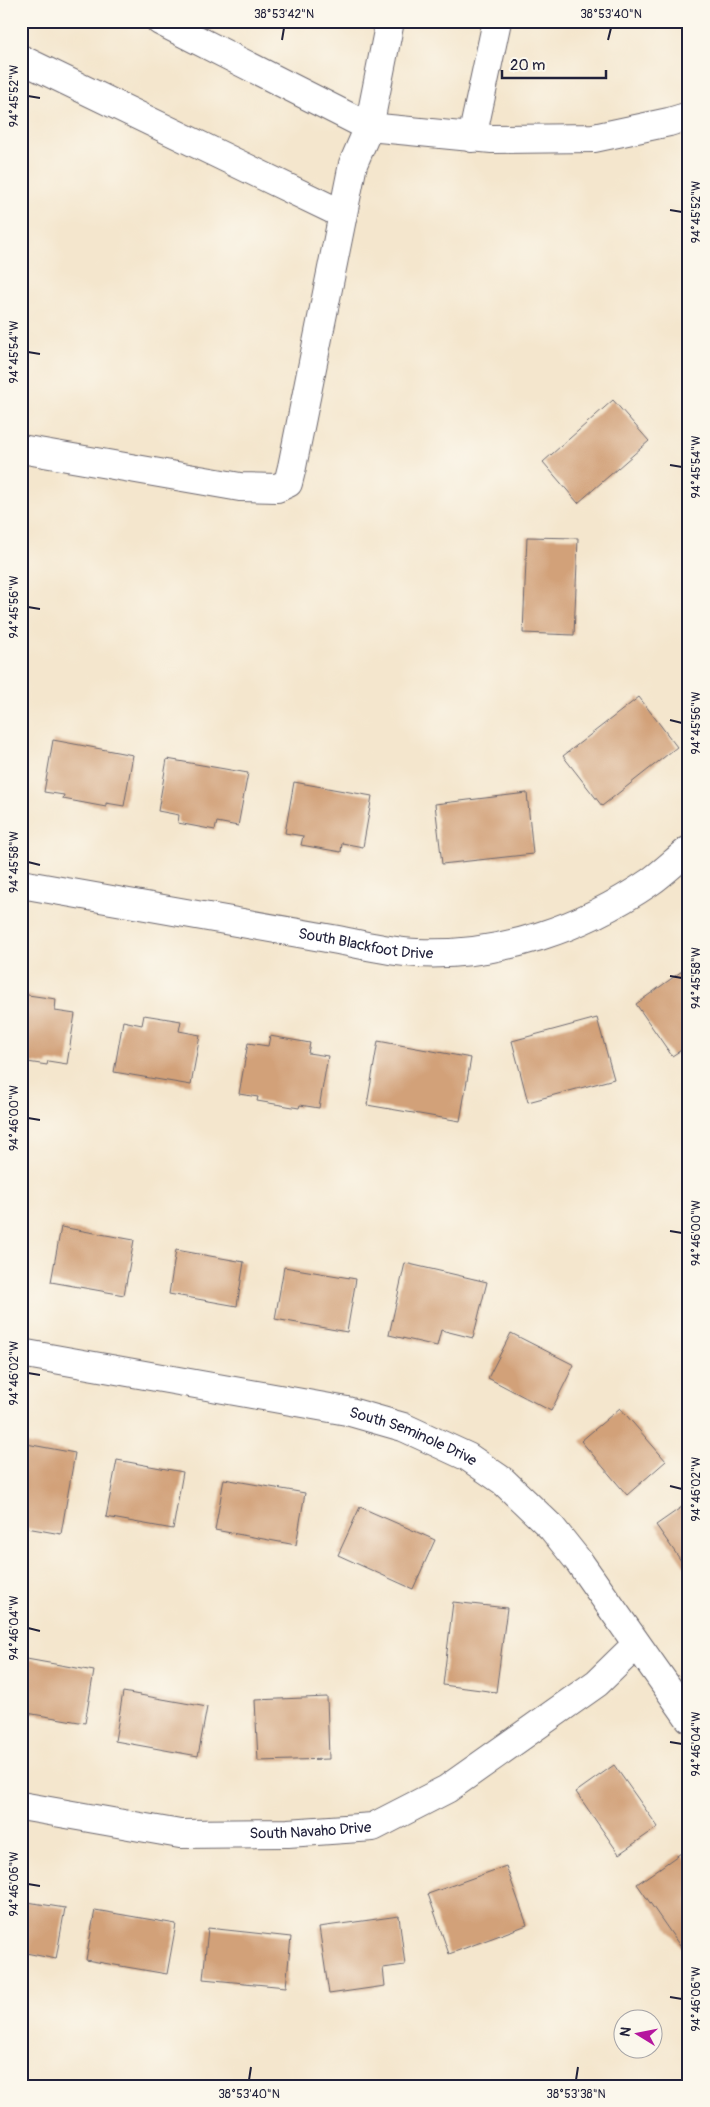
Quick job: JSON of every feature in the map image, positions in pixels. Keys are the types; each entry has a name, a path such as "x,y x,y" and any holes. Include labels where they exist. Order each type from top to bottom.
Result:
{"street":[{"path":"160,21 369,127 492,139 594,138 670,122 689,116"},
{"path":"21,449 240,486 277,488 288,482 353,164 369,127 390,21"},
{"path":"472,138 497,21"},
{"path":"21,59 342,214"},
{"name":"South Blackfoot Drive","path":"21,884 338,940 384,950 427,953 487,949 513,944 561,929 593,915 651,881 689,850"},
{"name":"South Seminole Drive","path":"21,1352 347,1411 404,1427 468,1457 503,1481 552,1528 580,1563 689,1718"},
{"name":"South Navaho Drive","path":"21,1806 180,1834 288,1833 373,1827 447,1789 555,1714 597,1682 636,1645"}],"building":[{"path":"613,400 649,441 578,503 543,462"},
{"path":"527,537 578,538 574,635 523,633"},
{"path":"639,697 677,747 602,806 563,756"},
{"path":"53,740 133,755 124,806 106,803 106,807 63,799 64,795 44,792"},
{"path":"167,759 248,773 238,826 217,822 215,830 178,823 179,815 158,811"},
{"path":"294,782 372,796 363,847 342,843 341,852 301,845 303,836 285,833"},
{"path":"527,793 533,854 442,864 435,804"},
{"path":"689,966 689,1045 672,1056 636,1004"},
{"path":"21,994 56,999 55,1011 75,1014 67,1064 48,1061 47,1065 21,1061"},
{"path":"144,1015 181,1021 179,1031 200,1035 191,1085 114,1072 123,1021 142,1025"},
{"path":"597,1018 614,1079 528,1102 512,1041"},
{"path":"270,1036 310,1043 308,1053 328,1056 319,1108 300,1105 299,1108 257,1101 258,1097 239,1094 248,1043 268,1046"},
{"path":"378,1041 471,1058 460,1121 367,1105"},
{"path":"61,1227 134,1240 124,1295 51,1282"},
{"path":"176,1250 244,1262 237,1306 169,1294"},
{"path":"405,1263 487,1282 473,1338 441,1330 437,1346 389,1335"},
{"path":"284,1267 356,1279 347,1332 275,1319"},
{"path":"511,1333 574,1365 551,1411 488,1378"},
{"path":"620,1408 666,1461 627,1495 581,1441"},
{"path":"21,1443 75,1453 61,1534 21,1527"},
{"path":"117,1460 183,1472 173,1529 106,1517"},
{"path":"224,1479 305,1493 296,1545 215,1530"},
{"path":"689,1502 689,1572 656,1525"},
{"path":"360,1507 435,1540 413,1589 338,1555"},
{"path":"453,1602 507,1608 496,1692 443,1685"},
{"path":"21,1658 94,1671 85,1723 21,1712"},
{"path":"123,1692 207,1707 198,1756 115,1741"},
{"path":"327,1697 329,1759 258,1761 255,1700"},
{"path":"614,1765 658,1827 619,1854 576,1792"},
{"path":"681,1853 689,1864 689,1955 687,1956 637,1884"},
{"path":"506,1866 527,1925 449,1954 428,1894"},
{"path":"21,1901 65,1908 56,1959 21,1952"},
{"path":"95,1910 176,1924 167,1974 86,1960"},
{"path":"399,1916 405,1965 383,1968 385,1986 329,1994 319,1927"},
{"path":"208,1928 291,1937 286,1987 203,1979"}]}
